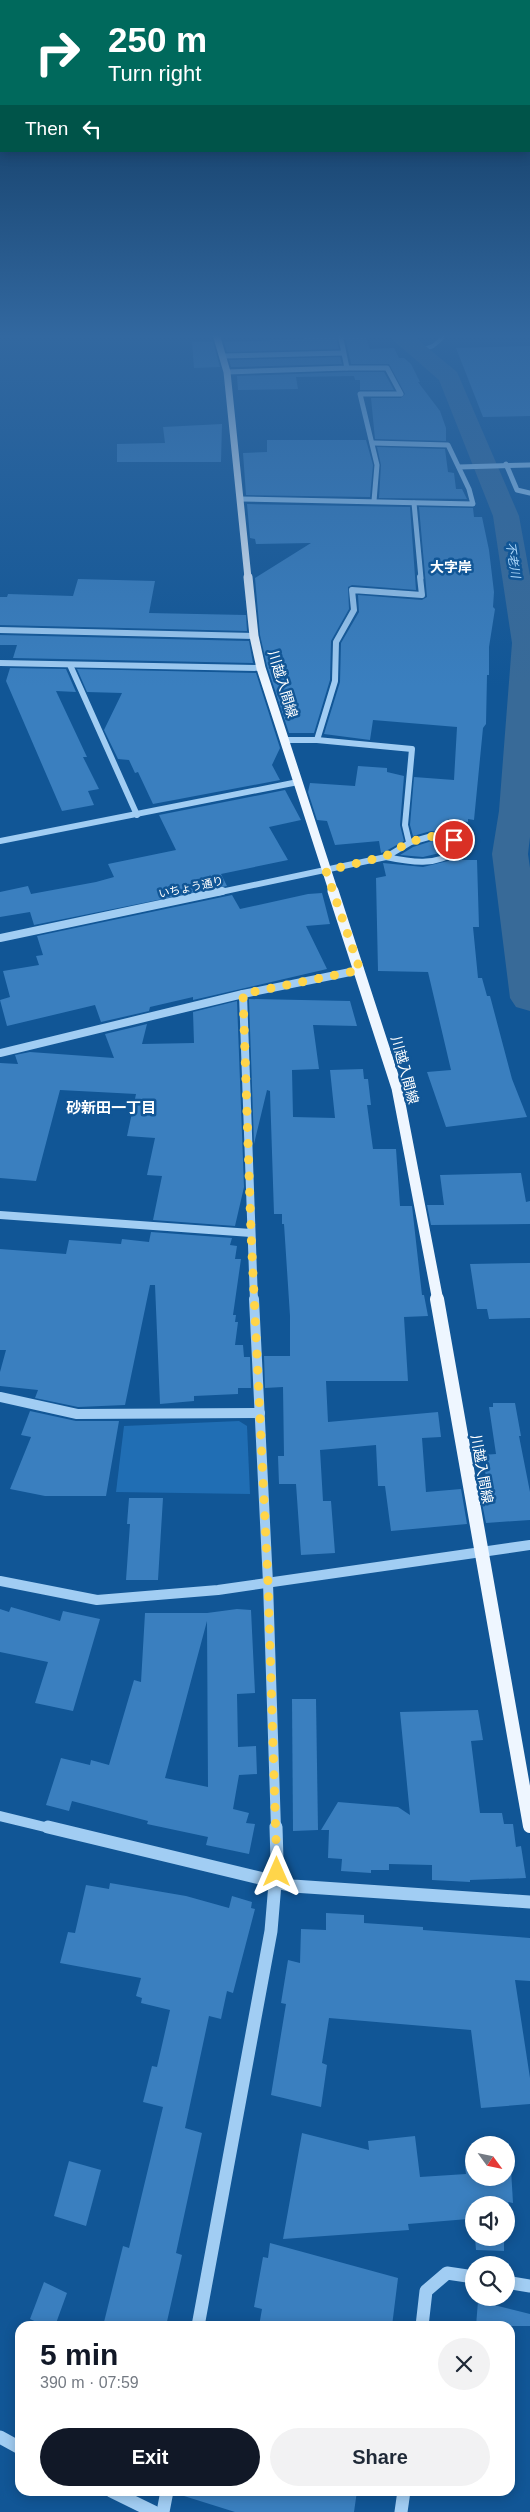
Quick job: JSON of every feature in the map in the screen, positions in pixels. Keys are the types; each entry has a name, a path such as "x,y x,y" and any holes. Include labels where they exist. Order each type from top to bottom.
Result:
{"main road":[{"name":"川越入間線","path":"235,451 254,636 261,668 397,1088 428,1244 530,1826"}],"street":[{"path":"374,501 377,465 375,451"},
{"path":"240,498 473,504 460,467 451,451"},
{"path":"460,467 506,464 530,465"},
{"path":"506,464 517,490 530,493"},
{"path":"317,740 335,681 338,663 336,642 354,610 352,590 422,595 414,503"},
{"path":"0,630 254,636"},
{"path":"0,663 261,668"},
{"path":"70,664 137,815"},
{"path":"285,740 317,740 412,749 405,824 409,842"},
{"path":"0,841 298,782"},
{"name":"いちょう通り","path":"0,938 326,871 386,856 409,842 434,836 448,837 457,844 457,850 445,857 420,862 386,856"},
{"path":"0,1053 243,994 360,970"},
{"path":"199,2321 271,1931 276,1883 268,1582 251,1233 243,994"},
{"path":"0,1215 251,1233"},
{"path":"0,1397 77,1414 260,1413"},
{"path":"0,1581 96,1600 218,1590 530,1545"},
{"path":"0,1816 143,1849 276,1883 303,1887 530,1902"},
{"path":"423,2321 426,2291 447,2273 465,2276"},
{"path":"515,2284 530,2286"},
{"path":"0,2437 15,2445"},
{"path":"121,2496 154,2512"},
{"path":"163,2512 166,2496"},
{"path":"402,2512 404,2496"}],"shaded area":[{"path":"239,1421 247,1426 250,1494 116,1492 124,1426"}],"building":[{"path":"117,451 221,451 221,462 117,462"},
{"path":"369,451 373,465 370,497 246,495 243,453"},
{"path":"378,451 445,451 448,472 454,473 456,489 462,489 467,499 379,498 381,465"},
{"path":"247,504 410,507 416,590 352,585 348,587 349,609 331,641 330,680 314,733 289,733 267,666 260,635 255,578 311,543 256,544 255,539 250,538"},
{"path":"419,507 473,508 474,517 482,517 489,550 494,592 493,607 495,609 489,647 486,724 483,728 474,820 468,819 468,822 448,819 446,832 431,831 413,836 410,825 414,777 454,780 457,727 373,720 370,740 324,734 340,682 341,643 359,612 358,595 422,600 427,597"},
{"path":"78,579 155,581 149,613 246,615 247,631 0,625 0,597 7,597 8,594 73,596"},
{"path":"0,635 249,641 253,663 13,658 17,645 0,645"},
{"path":"10,668 66,669 76,692 56,691 87,757 83,757 99,789 88,791 94,805 62,811 6,681"},
{"path":"77,669 256,673 280,748 272,765 280,780 153,804 138,772 135,773 129,760 118,759 104,730 122,693 87,692"},
{"path":"358,766 387,768 387,772 404,776 400,825 404,841 381,853 379,841 335,845 327,821 317,820 308,792 310,783 355,786"},
{"path":"285,790 301,820 269,827 288,860 221,874 227,886 34,925 30,912 0,917 0,892 28,886 31,894 96,882 114,877 108,864 176,850 159,815"},
{"path":"432,841 445,842 444,852 423,857 400,855 413,847"},
{"path":"452,860 477,860 479,927 473,927 478,978 482,978 487,996 490,996 512,1079 527,1117 446,1127 427,1072 451,1070 428,972 378,971 376,878 386,876 383,863 423,867"},
{"path":"322,893 330,924 306,926 327,969 193,1000 193,997 150,1007 149,1011 101,1022 95,1005 7,1026 0,1000 10,997 3,971 39,965 36,956 43,955 37,936 232,895 240,909 308,894"},
{"path":"249,999 350,1001 357,1026 313,1025 319,1069 292,1070 293,1117 335,1118 330,1070 363,1069 364,1079 368,1079 371,1105 367,1105 373,1149 396,1149 400,1206 412,1206 422,1295 424,1295 428,1316 404,1317 408,1381 326,1381 328,1422 438,1412 441,1437 422,1438 426,1492 461,1489 467,1524 391,1531 385,1486 378,1486 376,1445 320,1450 323,1501 331,1501 335,1553 301,1555 296,1484 279,1484 278,1456 284,1456 283,1387 265,1388 264,1356 290,1356 290,1316 284,1224 282,1224 282,1214 274,1214 270,1091 267,1090 254,1144"},
{"path":"237,1001 244,1187 235,1226 153,1220 162,1176 147,1175 155,1138 127,1136 136,1094 60,1090 36,1181 0,1178 0,1063 18,1064 15,1055 30,1052 114,1058 105,1034 147,1024 142,1044 194,1043 193,1012"},
{"path":"521,1173 526,1202 530,1201 530,1224 431,1225 427,1205 444,1205 440,1175"},
{"path":"151,1232 232,1238 230,1245 237,1246 235,1259 241,1259 233,1315 236,1315 235,1322 238,1322 235,1345 243,1345 244,1357 250,1357 251,1388 238,1388 238,1394 194,1396 194,1401 160,1404 155,1285 150,1285 125,1405 78,1407 35,1398 38,1390 0,1386 0,1372 6,1350 0,1350 0,1249 66,1254 69,1240 121,1244 122,1239 149,1242"},
{"path":"530,1263 530,1318 489,1319 487,1309 477,1309 470,1264"},
{"path":"493,1403 515,1403 521,1436 519,1436 530,1492 530,1520 486,1523 479,1488 488,1487 482,1455 496,1454 489,1407 493,1407"},
{"path":"30,1411 76,1421 119,1421 106,1496 45,1496 10,1489 31,1437 21,1435"},
{"path":"129,1498 163,1498 158,1580 126,1580 130,1524 127,1524"},
{"path":"11,1607 60,1621 63,1611 100,1619 73,1711 35,1703 48,1662 0,1652 0,1609 9,1612"},
{"path":"237,1609 251,1610 255,1693 237,1694 238,1747 256,1746 257,1774 239,1775 233,1809 249,1813 246,1823 255,1824 249,1854 206,1845 208,1837 147,1824 148,1821 72,1801 69,1811 46,1805 61,1758 90,1765 91,1760 109,1765 134,1680 141,1682 145,1613 207,1613","holes":["207,1621 208,1787 165,1778"]},
{"path":"292,1699 316,1699 318,1830 293,1831"},
{"path":"478,1710 483,1740 471,1741 480,1813 502,1813 504,1824 513,1824 516,1847 521,1846 526,1878 470,1880 470,1882 432,1880 432,1865 389,1864 389,1870 371,1870 371,1873 341,1871 342,1859 328,1858 329,1830 321,1830 338,1802 398,1807 410,1815 400,1712"},
{"path":"110,1883 186,1896 229,1908 232,1896 252,1902 251,1908 255,1909 233,1993 227,1991 221,2019 209,2016 185,2128 202,2133 176,2253 182,2255 167,2321 104,2321 123,2246 129,2248 163,2107 143,2102 152,2066 157,2067 170,2010 141,2003 142,1998 136,1996 141,1978 60,1963 68,1932 75,1933 86,1885 109,1889"},
{"path":"326,1913 364,1915 364,1923 423,1927 423,1930 530,1938 530,1981 515,1980 530,2078 530,2104 481,2108 471,2030 329,2018 322,2063 327,2065 321,2107 271,2095 286,2004 281,2003 288,1960 300,1963 301,1929 326,1930"},
{"path":"302,2133 369,2150 368,2141 415,2136 420,2177 465,2174 465,2186 512,2186 513,2196 465,2196 465,2219 408,2224 409,2230 283,2239"},
{"path":"69,2161 101,2170 86,2226 54,2216"},
{"path":"270,2243 398,2278 393,2321 260,2321 262,2309 254,2307 263,2257 268,2258"},
{"path":"476,2246 504,2246 504,2251 476,2250"},
{"path":"44,2282 67,2293 57,2321 34,2321 30,2319"},
{"path":"478,2306 498,2306 530,2314 530,2326 515,2326 515,2321 476,2321"},
{"path":"184,2496 356,2496 354,2512 235,2512"}],"waterway":[{"name":"不老川","path":"479,451 506,516 527,643 516,811 510,854 530,998"},
{"path":"516,811 530,790"}],"district":[{"name":"大字岸","path":"451,567"},
{"name":"砂新田一丁目","path":"111,1108"}],"route":[{"path":"277,1872 268,1582 251,1233 243,994 360,970 326,871 386,856 394,849 409,842 434,836 448,837 454,840"}]}
